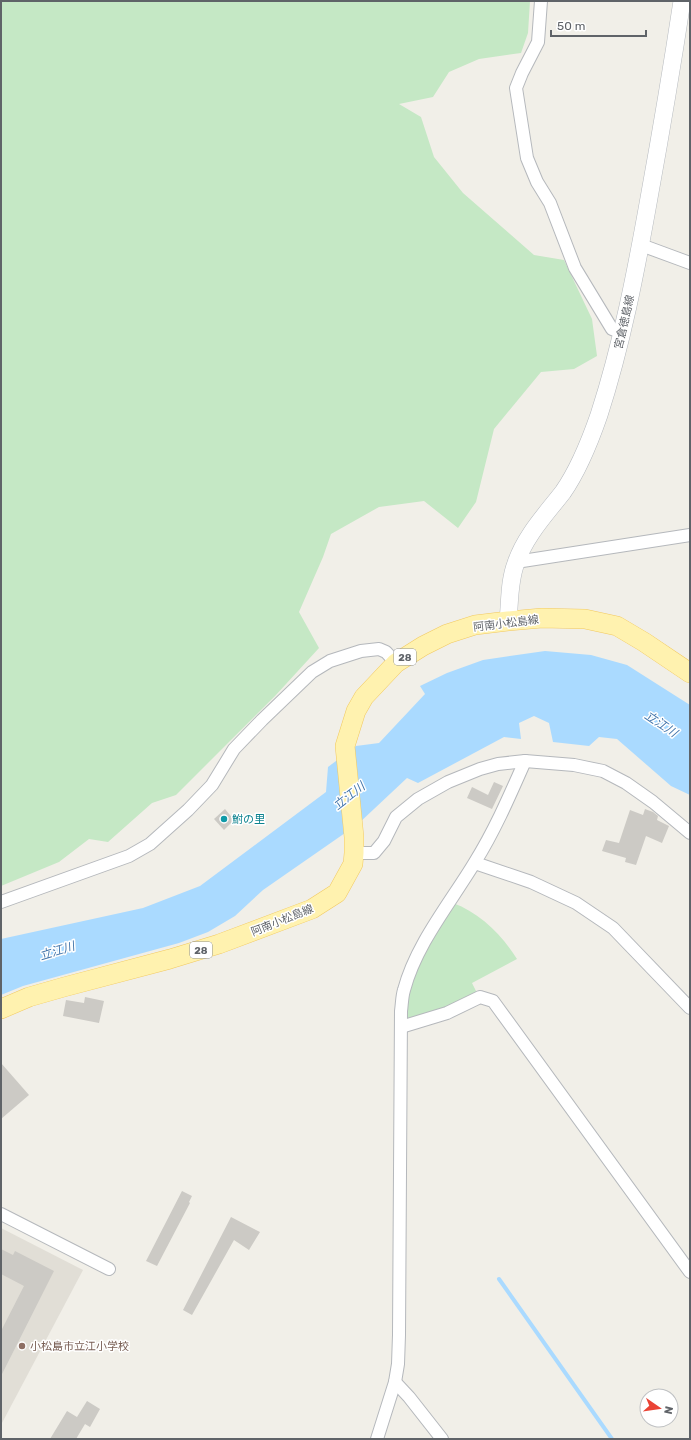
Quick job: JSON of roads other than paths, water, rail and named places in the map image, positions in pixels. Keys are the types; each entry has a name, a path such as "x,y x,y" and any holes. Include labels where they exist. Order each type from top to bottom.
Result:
{"main road":[{"name":"宮倉徳島線","path":"508,621 512,576 516,562 523,547 564,490 584,454 598,416 622,333 641,244 670,84 682,1"},
{"name":"阿南小松島線","path":"1,1009 64,986 170,959 220,944 312,909 337,893 353,864 354,845 345,746 356,711 364,697 396,663 423,646 447,634 475,625 508,621 537,618 585,619 617,626 690,673"}],"street":[{"path":"541,1 538,42 516,88 527,158 537,182 550,203 575,268 612,329 622,333"},
{"path":"641,244 690,264"},
{"path":"516,562 690,535"},
{"path":"1,902 129,856 150,844 188,810 212,785 234,749 262,720 312,672 330,661 361,651 380,649 386,652 396,663"},
{"path":"354,845 374,853 384,841 396,817 418,799 448,782 498,764 524,761 574,764 603,771 626,783 653,802 690,833"},
{"path":"378,1439 395,1382 399,1335 401,1011 404,990 413,966 450,900 475,863 492,833 524,761"},
{"path":"475,863 531,882 576,903 612,928 690,1008"},
{"path":"401,1027 447,1013 480,997 492,1001 690,1272"},
{"path":"1,1214 109,1269"},
{"path":"395,1382 409,1397 442,1439"}],"water":[{"name":"立江川","path":"545,651 591,655 627,665 690,705 690,795 671,786 617,739 599,737 589,746 553,742 549,723 534,716 519,723 521,739 504,737 418,783 407,778 358,824 263,890 235,916 208,932 179,943 23,986 1,995 1,939 143,908 200,886 326,792 328,767 356,746 379,743 425,694 420,686 447,673 483,660"}],"waterway":[{"path":"499,1279 612,1439"}],"place":[{"name":"鮒の里","path":"224,819"},
{"name":"小松島市立江小学校","path":"22,1346"}]}
